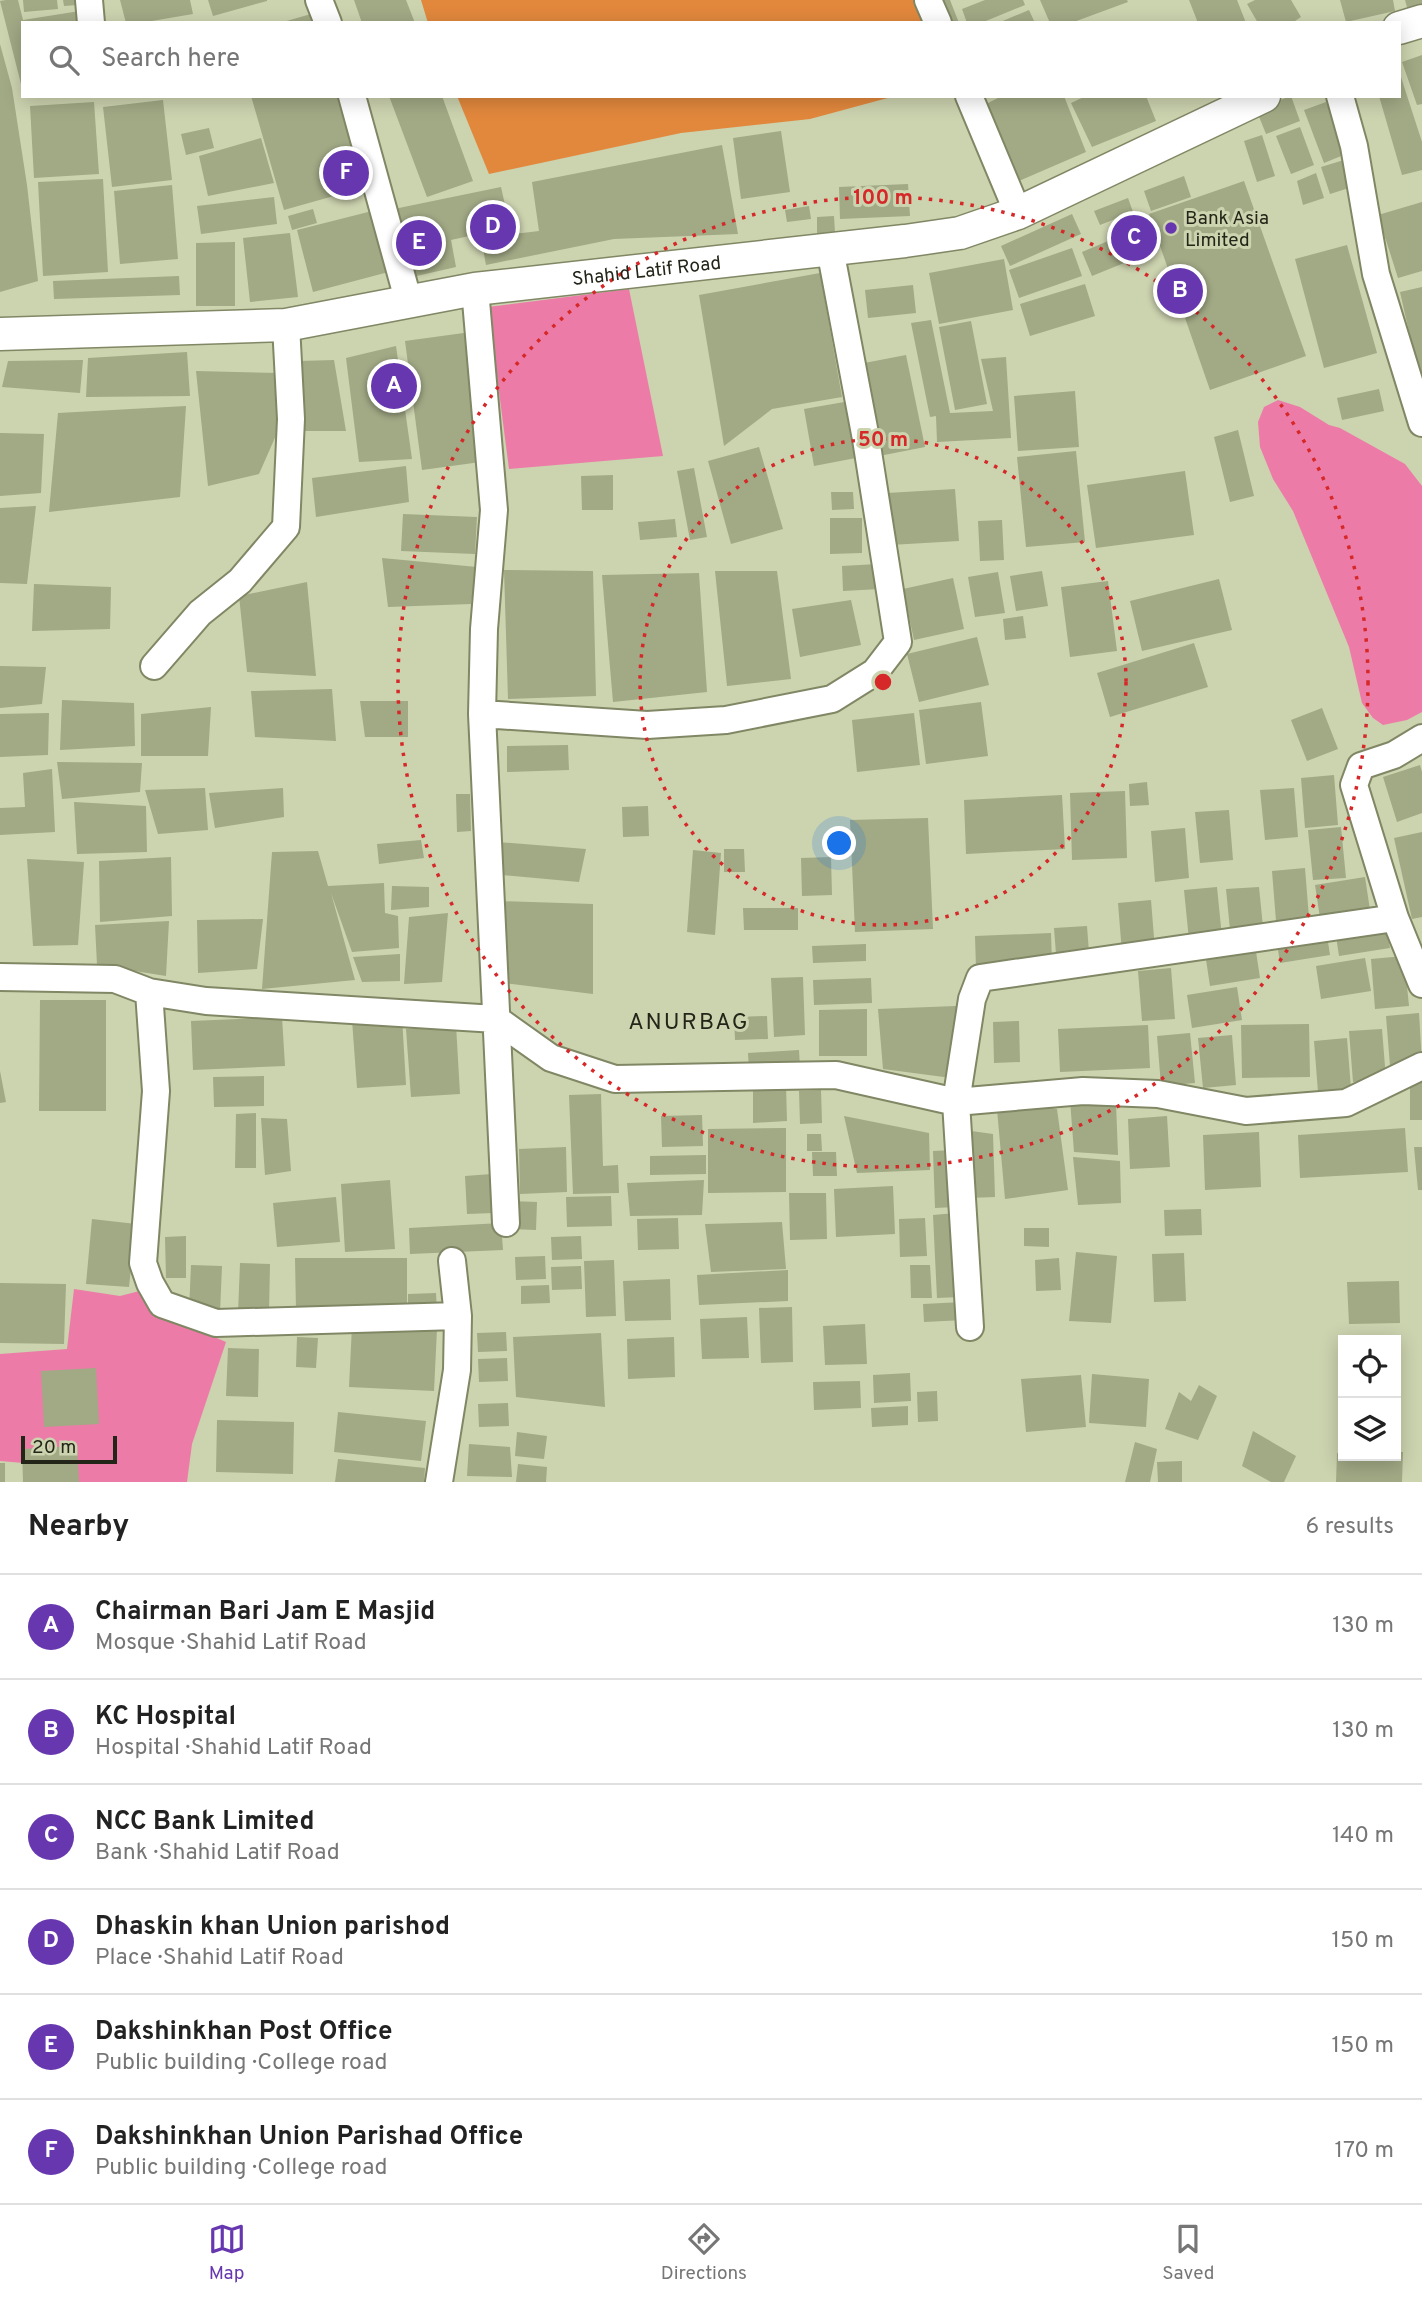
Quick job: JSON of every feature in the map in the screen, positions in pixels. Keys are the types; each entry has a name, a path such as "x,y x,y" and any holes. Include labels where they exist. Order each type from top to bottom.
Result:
{"street":[{"path":"89,0 91,21"},
{"path":"319,0 327,21"},
{"path":"928,0 937,21"},
{"path":"1401,27 1422,21"},
{"path":"353,98 409,303"},
{"path":"969,98 1018,213"},
{"name":"Shahid Latif Road","path":"0,334 286,325 475,289 960,233 1018,213 1260,98"},
{"path":"1341,98 1354,146 1376,274 1422,423"},
{"path":"482,714 647,725 726,720 832,699 875,671 898,642 866,439 830,249"},
{"path":"475,289 494,510 484,629 482,714 506,1223"},
{"path":"154,666 200,613 240,581 286,527 291,419 286,325"},
{"path":"1422,738 1394,755 1361,766 1354,785 1395,918 1422,984"},
{"path":"970,1327 956,1102 972,999 980,978 1395,918"},
{"path":"0,977 115,979 149,992 206,1001 496,1019 551,1058 615,1079 836,1075 956,1102 1083,1091 1158,1094 1246,1111 1346,1103 1422,1066"},
{"path":"149,992 156,1091 143,1263 162,1304 216,1323 458,1316"},
{"path":"439,1482 457,1370 458,1316 452,1261"}],"shaded area":[{"path":"421,0 918,0 926,21 427,21"},
{"path":"458,98 888,98 810,119 681,133 489,174"},
{"path":"629,289 663,456 509,469 488,307"},
{"path":"1278,400 1300,407 1405,464 1422,486 1422,712 1407,720 1383,725 1373,718 1362,703 1349,647 1293,511 1273,479 1260,447 1258,422 1264,407"},
{"path":"151,1288 196,1329 226,1342 192,1444 187,1482 67,1482 35,1464 0,1461 0,1354 67,1349 74,1289 120,1296"}],"building":[{"path":"18,0 23,20 86,10 87,21 21,21 21,84 0,1"},
{"path":"23,0 57,0 58,9 24,12"},
{"path":"63,0 77,0 78,5 64,6"},
{"path":"120,0 190,0 193,14 152,21 125,21"},
{"path":"208,0 267,0 267,1 213,16"},
{"path":"354,0 406,0 414,21 361,21"},
{"path":"942,0 950,0 958,21 950,21"},
{"path":"985,0 1023,0 1025,5 986,21 966,21 962,9"},
{"path":"1040,0 1128,2 1076,21 1049,21"},
{"path":"1189,0 1237,0 1245,21 1197,21"},
{"path":"1255,0 1291,0 1301,17 1295,21 1257,21 1247,4"},
{"path":"1340,0 1393,0 1395,11 1346,21"},
{"path":"1405,0 1422,0 1422,15 1410,18"},
{"path":"1029,10 1034,21 1003,21"},
{"path":"318,12 320,21 286,21"},
{"path":"0,44 12,88 38,281 0,292"},
{"path":"1422,55 1422,104 1417,105 1402,62"},
{"path":"1401,77 1422,142 1422,170 1402,175 1380,98 1401,98"},
{"path":"252,98 344,98 369,186 284,210"},
{"path":"390,98 443,98 473,181 427,197"},
{"path":"998,98 1065,98 1086,152 1012,184 982,106"},
{"path":"1082,98 1147,98 1156,121 1092,147 1071,103"},
{"path":"1292,98 1300,121 1266,134 1256,109"},
{"path":"163,100 172,180 112,187 103,107"},
{"path":"94,102 99,174 34,178 30,106"},
{"path":"1326,102 1346,154 1324,163 1304,110"},
{"path":"1300,127 1314,165 1291,174 1276,136"},
{"path":"209,128 214,148 186,155 181,134"},
{"path":"781,131 790,192 741,199 733,138"},
{"path":"1262,135 1275,176 1257,182 1244,141"},
{"path":"261,138 274,183 208,196 199,156"},
{"path":"722,145 738,234 614,239 486,265 481,238 539,231 532,182"},
{"path":"1344,160 1352,187 1330,194 1321,167"},
{"path":"1316,173 1324,198 1303,205 1297,181"},
{"path":"1184,176 1191,197 1151,211 1144,191"},
{"path":"103,179 108,272 43,276 38,182"},
{"path":"1244,181 1306,356 1210,390 1149,214"},
{"path":"908,184 910,216 840,219 839,187"},
{"path":"172,185 178,259 120,264 114,191"},
{"path":"501,187 510,227 451,240 456,267 408,278 394,209"},
{"path":"274,197 277,224 201,234 197,206"},
{"path":"1128,198 1133,212 1100,225 1094,211"},
{"path":"1422,202 1422,271 1398,278 1378,215"},
{"path":"809,206 811,219 787,222 785,210"},
{"path":"313,209 317,223 292,230 288,216"},
{"path":"380,209 396,270 313,292 297,230"},
{"path":"1072,214 1081,234 1010,266 1001,246"},
{"path":"834,216 835,233 817,233 817,217"},
{"path":"1146,225 1156,250 1092,276 1082,252"},
{"path":"290,233 298,297 250,302 243,238"},
{"path":"235,242 235,306 196,306 196,243"},
{"path":"1347,245 1377,353 1324,368 1295,259"},
{"path":"1072,248 1082,276 1019,298 1009,270"},
{"path":"1004,259 1013,310 939,324 929,273"},
{"path":"820,273 842,397 772,409 724,446 699,295"},
{"path":"179,276 180,295 54,299 53,281"},
{"path":"1085,284 1095,316 1030,336 1020,304"},
{"path":"913,285 916,313 868,318 865,290"},
{"path":"1422,287 1422,385 1421,385 1400,292"},
{"path":"931,320 950,413 993,411 981,359 1006,357 1011,438 937,442 936,416 930,417 911,323"},
{"path":"971,321 987,404 955,410 939,327"},
{"path":"471,332 488,461 422,470 405,341"},
{"path":"396,346 412,459 359,462 346,358"},
{"path":"187,352 190,396 86,397 88,358"},
{"path":"906,355 925,447 874,457 854,365"},
{"path":"83,360 80,393 2,387 8,361"},
{"path":"334,360 346,431 303,431 299,361"},
{"path":"196,371 279,373 281,424 259,474 208,486"},
{"path":"1379,389 1384,411 1342,420 1337,398"},
{"path":"1075,391 1079,447 1018,451 1014,396"},
{"path":"850,401 861,457 814,466 804,409"},
{"path":"186,406 180,497 49,512 58,413"},
{"path":"1238,430 1254,496 1230,502 1214,437"},
{"path":"0,433 44,434 41,493 0,496"},
{"path":"759,447 783,529 731,544 708,461"},
{"path":"1076,451 1085,542 1026,547 1017,457"},
{"path":"406,466 409,502 316,517 312,478"},
{"path":"694,468 707,537 690,540 677,471"},
{"path":"1185,471 1194,535 1096,548 1087,485"},
{"path":"613,475 613,510 582,510 581,476"},
{"path":"955,489 959,541 890,545 887,493"},
{"path":"831,492 853,492 854,509 832,510"},
{"path":"36,506 27,584 0,583 0,508"},
{"path":"403,514 477,517 475,554 401,551"},
{"path":"830,518 862,518 862,553 830,554"},
{"path":"675,519 677,537 640,540 638,522"},
{"path":"1002,520 1004,560 980,561 978,521"},
{"path":"382,558 477,567 471,604 388,607"},
{"path":"878,564 880,589 843,591 842,566"},
{"path":"504,570 593,571 596,696 508,699"},
{"path":"715,571 777,571 791,679 727,686"},
{"path":"1042,571 1048,606 1016,611 1010,576"},
{"path":"998,572 1005,613 975,617 968,577"},
{"path":"699,573 707,692 613,702 602,575"},
{"path":"953,578 964,629 914,640 903,589"},
{"path":"1219,579 1232,630 1142,651 1130,601"},
{"path":"1108,581 1117,651 1070,657 1061,587"},
{"path":"307,582 316,676 247,672 239,596"},
{"path":"34,584 111,587 110,629 32,631"},
{"path":"851,600 861,645 800,657 792,609"},
{"path":"1023,616 1026,638 1005,640 1003,619"},
{"path":"977,637 989,685 919,702 907,654"},
{"path":"1194,643 1208,687 1110,717 1097,673"},
{"path":"0,666 46,667 42,704 0,708"},
{"path":"332,689 336,741 255,737 251,691"},
{"path":"62,700 134,703 135,746 60,750"},
{"path":"360,701 408,701 408,737 365,737"},
{"path":"981,702 988,756 926,764 919,710"},
{"path":"211,707 208,756 141,756 141,714"},
{"path":"1322,708 1338,749 1307,761 1291,720"},
{"path":"49,713 48,755 0,757 0,714"},
{"path":"914,713 920,765 857,772 852,720"},
{"path":"568,745 569,770 507,772 507,746"},
{"path":"57,762 142,763 140,792 62,799"},
{"path":"1420,765 1422,813 1397,822 1383,777"},
{"path":"52,769 55,832 0,835 0,808 25,807 23,773"},
{"path":"1334,775 1338,825 1305,828 1301,778"},
{"path":"1147,782 1149,805 1130,806 1129,784"},
{"path":"205,788 208,830 158,834 145,790"},
{"path":"283,788 284,817 215,828 209,793"},
{"path":"1294,788 1298,837 1265,840 1260,790"},
{"path":"1125,791 1127,858 1072,860 1070,793"},
{"path":"456,794 470,794 471,831 457,832"},
{"path":"1062,795 1065,849 966,854 964,800"},
{"path":"74,802 146,806 147,852 77,854"},
{"path":"648,806 649,836 623,837 622,807"},
{"path":"1229,810 1233,860 1200,863 1195,812"},
{"path":"928,818 933,929 855,932 850,820"},
{"path":"1341,827 1346,878 1313,880 1308,830"},
{"path":"1185,828 1189,878 1155,882 1151,831"},
{"path":"1422,832 1422,917 1412,919 1394,838"},
{"path":"421,840 424,858 379,864 377,844"},
{"path":"497,842 586,849 579,882 502,875"},
{"path":"724,849 744,849 745,872 724,872"},
{"path":"693,850 721,853 715,935 687,932"},
{"path":"318,851 328,886 384,883 385,913 398,916 399,948 352,952 331,893 355,980 262,989 272,852"},
{"path":"171,857 172,916 100,922 99,861"},
{"path":"831,857 832,895 802,896 801,858"},
{"path":"27,859 84,862 78,945 33,946"},
{"path":"1305,868 1309,918 1276,921 1272,871"},
{"path":"1365,877 1370,910 1320,918 1315,885"},
{"path":"392,886 429,887 429,907 391,910"},
{"path":"1217,887 1222,937 1189,940 1184,890"},
{"path":"1259,887 1264,937 1231,940 1226,889"},
{"path":"1151,900 1155,950 1122,953 1118,903"},
{"path":"496,901 593,904 593,994 505,983"},
{"path":"743,908 798,908 798,930 744,930"},
{"path":"448,913 442,982 404,984 409,917"},
{"path":"1384,915 1390,948 1339,956 1334,923"},
{"path":"263,919 257,969 198,973 197,920"},
{"path":"169,921 166,976 97,965 95,925"},
{"path":"1325,922 1330,955 1280,963 1275,930"},
{"path":"1087,926 1089,953 1056,954 1054,928"},
{"path":"1051,933 1052,965 976,968 975,936"},
{"path":"866,944 866,961 813,963 812,946"},
{"path":"1255,945 1260,978 1210,986 1205,953"},
{"path":"400,954 400,981 362,982 353,957"},
{"path":"1404,956 1409,1006 1375,1009 1371,959"},
{"path":"1365,958 1371,991 1321,999 1316,966"},
{"path":"1171,968 1175,1019 1142,1021 1138,971"},
{"path":"803,977 805,1035 774,1037 771,978"},
{"path":"871,978 872,1003 814,1005 813,980"},
{"path":"1237,987 1242,1020 1192,1028 1187,995"},
{"path":"40,1000 106,1000 106,1111 39,1111"},
{"path":"956,1006 959,1079 883,1069 878,1009"},
{"path":"867,1009 867,1056 819,1056 819,1010"},
{"path":"1419,1013 1422,1063 1390,1066 1386,1016"},
{"path":"767,1016 768,1039 735,1040 734,1017"},
{"path":"282,1017 285,1066 193,1070 191,1021"},
{"path":"402,1017 406,1085 357,1088 352,1020"},
{"path":"1019,1021 1020,1062 994,1063 993,1022"},
{"path":"1309,1024 1310,1077 1242,1078 1241,1025"},
{"path":"456,1025 460,1094 411,1097 406,1029"},
{"path":"1148,1025 1150,1068 1060,1072 1058,1029"},
{"path":"1382,1029 1386,1079 1353,1082 1349,1031"},
{"path":"1190,1033 1195,1083 1161,1086 1157,1036"},
{"path":"1232,1035 1236,1085 1203,1088 1198,1038"},
{"path":"1347,1038 1351,1089 1318,1092 1314,1041"},
{"path":"799,1050 800,1067 749,1070 748,1053"},
{"path":"0,1071 6,1102 0,1103"},
{"path":"264,1076 264,1106 214,1107 213,1077"},
{"path":"1410,1079 1422,1079 1422,1120 1410,1120"},
{"path":"786,1086 787,1121 753,1123 753,1087"},
{"path":"821,1090 822,1123 800,1124 799,1091"},
{"path":"601,1094 603,1166 618,1165 619,1193 573,1194 569,1095"},
{"path":"996,1098 1057,1109 1068,1190 1005,1199"},
{"path":"1070,1100 1116,1103 1118,1155 1074,1152"},
{"path":"256,1113 256,1168 235,1168 236,1114"},
{"path":"702,1115 703,1146 662,1147 661,1116"},
{"path":"844,1116 929,1133 930,1170 857,1173"},
{"path":"1167,1116 1170,1167 1130,1169 1128,1119"},
{"path":"261,1118 287,1119 291,1171 265,1175"},
{"path":"786,1128 786,1192 708,1193 708,1129"},
{"path":"1405,1128 1408,1172 1300,1178 1298,1135"},
{"path":"964,1130 993,1134 995,1197 968,1198"},
{"path":"1259,1132 1261,1187 1205,1190 1203,1135"},
{"path":"807,1134 821,1134 822,1151 807,1151"},
{"path":"566,1147 567,1192 520,1194 519,1149"},
{"path":"1414,1147 1422,1147 1422,1190 1418,1190"},
{"path":"954,1150 956,1207 935,1208 933,1151"},
{"path":"812,1152 836,1152 837,1176 813,1176"},
{"path":"706,1155 706,1174 650,1175 650,1156"},
{"path":"1073,1157 1120,1161 1121,1203 1078,1205"},
{"path":"492,1174 493,1213 467,1214 465,1176"},
{"path":"390,1180 395,1249 345,1252 341,1184"},
{"path":"704,1180 702,1215 630,1216 627,1183"},
{"path":"893,1186 895,1234 836,1237 834,1189"},
{"path":"789,1193 826,1193 827,1239 790,1240"},
{"path":"611,1196 612,1226 567,1227 566,1197"},
{"path":"336,1197 340,1242 277,1247 273,1203"},
{"path":"511,1201 537,1202 536,1230 510,1229"},
{"path":"1201,1209 1202,1235 1165,1236 1164,1210"},
{"path":"956,1213 960,1297 937,1298 933,1215"},
{"path":"678,1218 679,1249 638,1250 637,1219"},
{"path":"925,1218 927,1256 900,1257 899,1219"},
{"path":"92,1219 136,1224 129,1287 86,1284"},
{"path":"782,1222 786,1269 711,1272 705,1224"},
{"path":"501,1223 503,1250 410,1254 409,1228"},
{"path":"1024,1228 1049,1228 1049,1247 1024,1246"},
{"path":"186,1236 186,1278 166,1278 165,1237"},
{"path":"581,1236 582,1259 552,1260 551,1237"},
{"path":"1076,1252 1117,1256 1111,1323 1069,1321"},
{"path":"1184,1253 1186,1301 1154,1302 1152,1254"},
{"path":"545,1256 546,1279 516,1280 515,1257"},
{"path":"295,1258 407,1258 407,1309 296,1310"},
{"path":"1059,1258 1061,1290 1036,1291 1035,1260"},
{"path":"614,1260 616,1316 586,1317 584,1261"},
{"path":"240,1263 270,1264 269,1314 238,1314"},
{"path":"191,1265 222,1266 220,1313 189,1312"},
{"path":"910,1265 930,1265 932,1298 911,1298"},
{"path":"581,1266 582,1289 552,1290 551,1267"},
{"path":"788,1270 788,1301 699,1305 697,1275"},
{"path":"670,1279 671,1320 625,1321 623,1281"},
{"path":"1399,1281 1400,1323 1349,1324 1347,1282"},
{"path":"0,1283 66,1284 64,1344 0,1343"},
{"path":"549,1285 550,1303 521,1304 521,1286"},
{"path":"436,1293 437,1312 408,1313 408,1294"},
{"path":"963,1302 964,1320 924,1322 923,1304"},
{"path":"792,1307 793,1362 761,1363 759,1308"},
{"path":"747,1317 749,1358 702,1359 700,1319"},
{"path":"865,1324 867,1364 825,1365 823,1326"},
{"path":"352,1326 437,1329 434,1391 349,1387"},
{"path":"506,1332 507,1351 478,1352 477,1333"},
{"path":"601,1333 605,1407 516,1397 513,1337"},
{"path":"297,1337 318,1338 316,1368 296,1367"},
{"path":"674,1337 675,1377 628,1379 627,1339"},
{"path":"228,1348 259,1349 258,1397 226,1396"},
{"path":"507,1358 508,1381 479,1382 478,1359"},
{"path":"96,1368 99,1424 44,1427 41,1371"},
{"path":"910,1373 911,1401 874,1403 873,1375"},
{"path":"1092,1374 1149,1379 1146,1427 1089,1423"},
{"path":"1081,1375 1086,1427 1026,1432 1021,1379"},
{"path":"860,1381 861,1408 814,1410 813,1382"},
{"path":"1199,1385 1217,1396 1198,1440 1165,1429 1179,1392 1191,1401"},
{"path":"937,1391 938,1421 918,1422 917,1392"},
{"path":"508,1403 509,1426 479,1427 478,1404"},
{"path":"908,1406 908,1425 872,1427 871,1408"},
{"path":"338,1412 426,1421 421,1461 334,1452"},
{"path":"217,1420 294,1422 293,1474 216,1472"},
{"path":"1253,1431 1296,1456 1284,1482 1271,1482 1242,1466"},
{"path":"517,1432 547,1436 544,1459 515,1456"},
{"path":"1135,1442 1157,1449 1150,1482 1125,1482"},
{"path":"469,1444 510,1447 512,1477 467,1476"},
{"path":"77,1446 79,1482 23,1482 22,1449"},
{"path":"1403,1452 1402,1482 1336,1482 1337,1453 1338,1461 1401,1461"},
{"path":"338,1459 425,1468 424,1482 335,1482"},
{"path":"1182,1461 1182,1482 1158,1482 1157,1462"},
{"path":"0,1463 5,1463 5,1482 0,1482"},
{"path":"518,1464 547,1467 546,1482 516,1482"}],"place":[{"name":"Dakshinkhan Union Parishad Office","path":"346,173"},
{"name":"Dhaskin khan Union parishod","path":"493,227"},
{"name":"Bank Asia Limited","path":"1171,228"},
{"name":"NCC Bank Limited","path":"1134,238"},
{"name":"Dakshinkhan Post Office","path":"419,243"},
{"name":"KC Hospital","path":"1180,291"},
{"name":"Chairman Bari Jam E Masjid","path":"394,386"}],"district":[{"name":"ANURBAG","path":"689,1021"}]}
